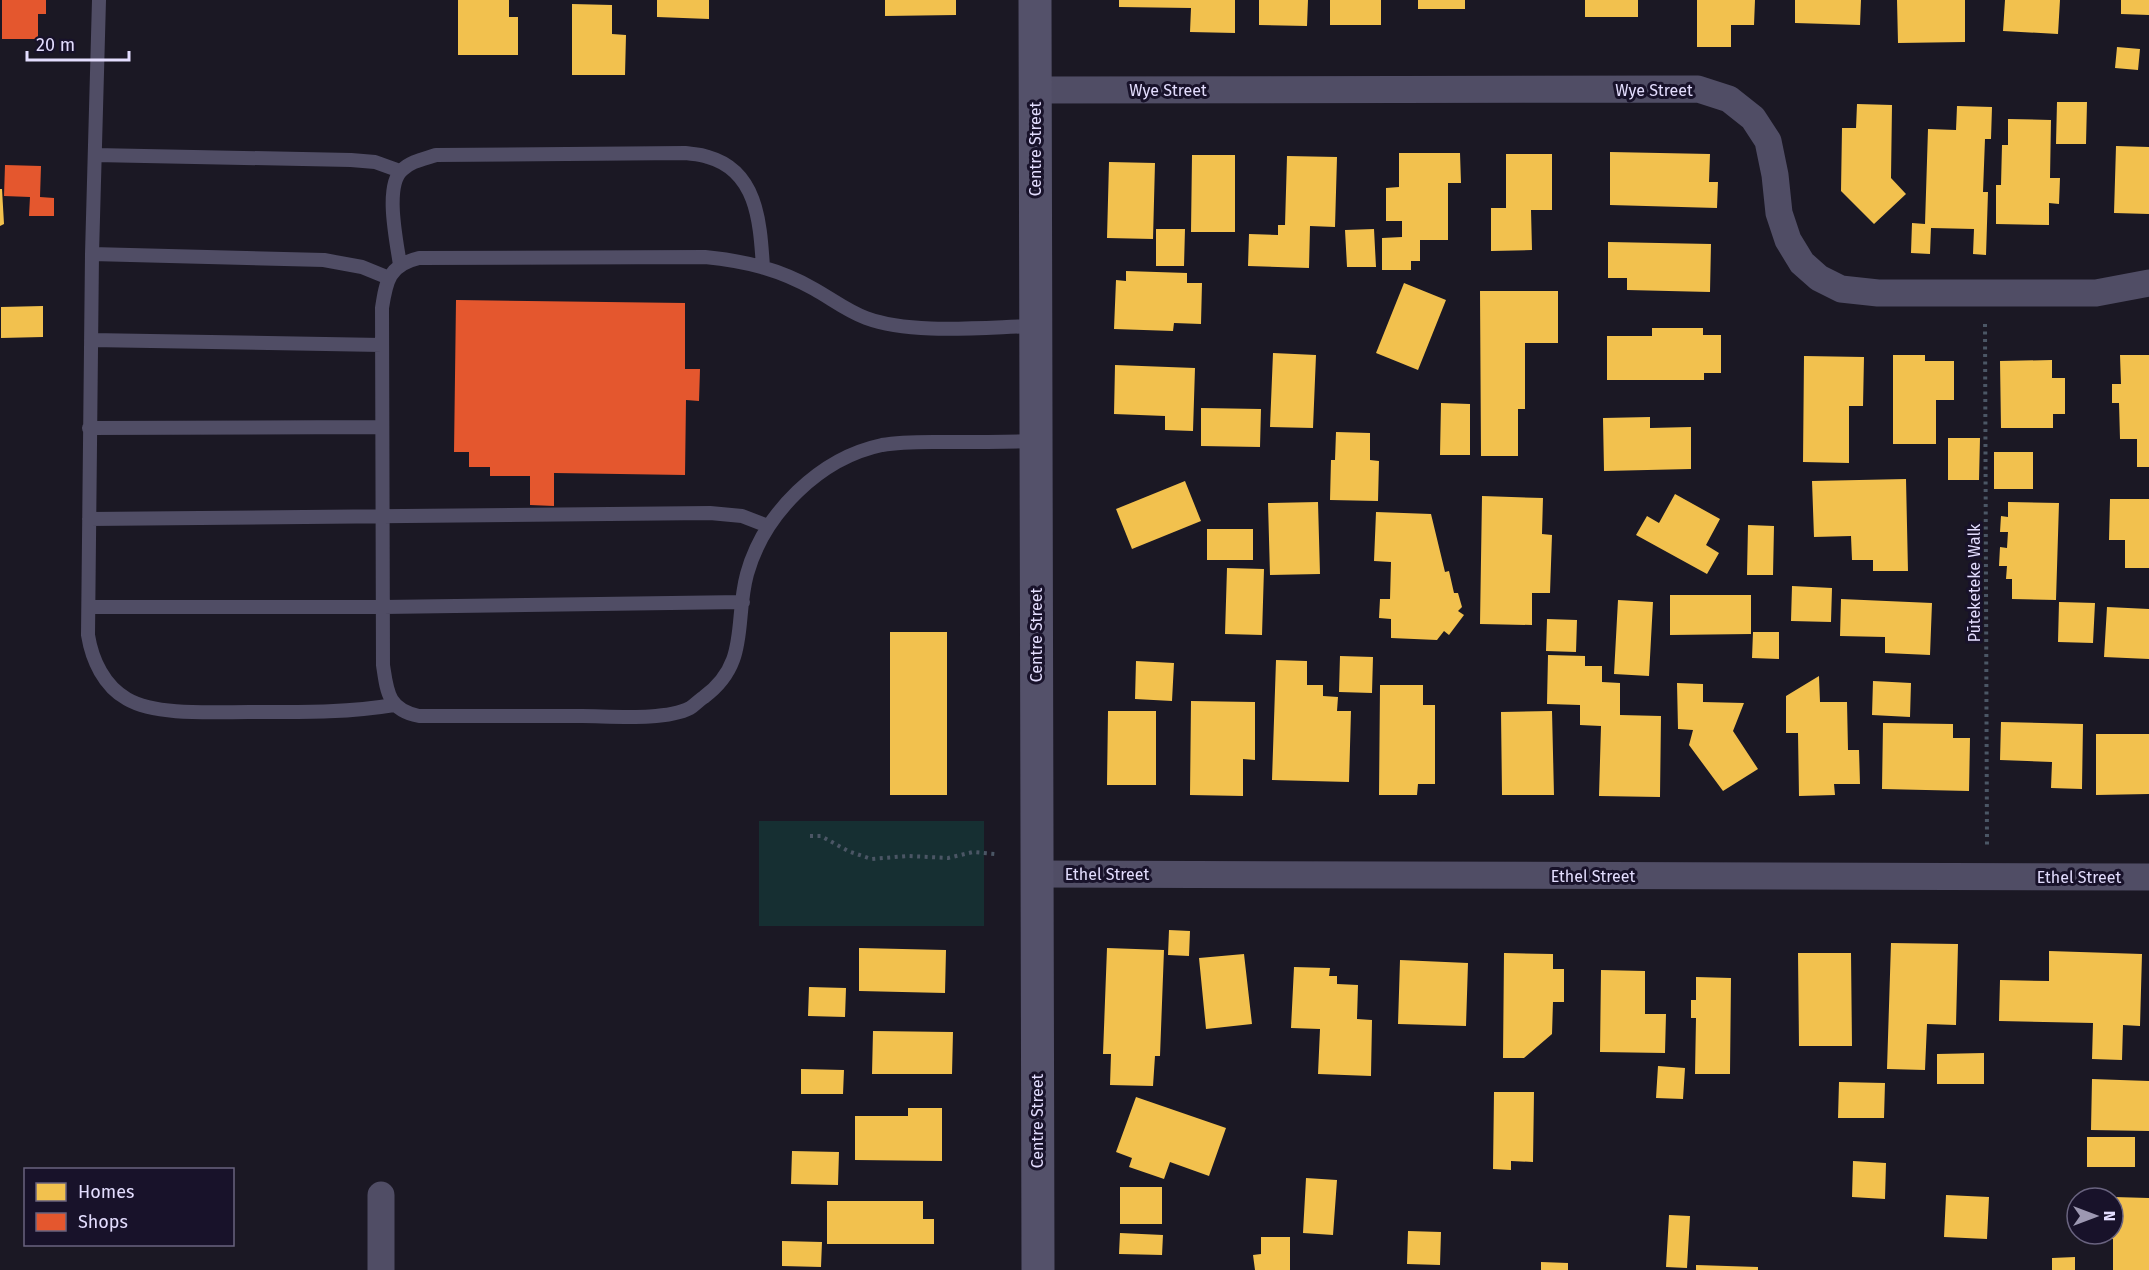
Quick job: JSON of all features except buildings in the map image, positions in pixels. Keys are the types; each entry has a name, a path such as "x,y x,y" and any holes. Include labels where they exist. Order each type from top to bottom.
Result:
{"street":[{"name":"Centre Street","path":"1035,0 1038,1270"},
{"name":"Wye Street","path":"1035,90 1698,89 1730,99 1753,118 1767,141 1775,175 1779,213 1788,240 1802,263 1810,271 1841,289 1878,292 2096,292 2149,283"},
{"name":"Ethel Street","path":"1037,874 2149,877"},
{"path":"381,1195 381,1270"}],"lane":[{"path":"99,0 89,428 88,635 93,658 110,685 127,699 151,707 192,712 336,712 394,705"},
{"path":"400,265 392,194 400,171 414,162 436,155 685,153 709,157 726,165 743,181 755,203 763,267"},
{"path":"95,155 351,160 375,162 400,171"},
{"path":"92,254 324,260 362,267 389,278"},
{"path":"1035,326 923,328 893,326 841,307 794,278 748,262 705,257 419,258 406,261 389,278 382,308 382,665 387,691 394,705 406,714 419,716 627,716 669,714 689,708 726,677 734,662 747,574 768,526 806,484 827,470 867,450 906,442 1036,441"},
{"path":"91,340 382,345"},
{"path":"89,428 381,427"},
{"path":"89,519 710,513 742,516 768,526"},
{"path":"89,607 382,607 743,602"}],"path":[{"name":"Pūteketeke Walk","path":"1985,320 1987,845"},
{"path":"810,836 820,836 848,851 871,859 908,856 948,858 973,852 995,854"}],"green space":[{"path":"759,821 984,821 984,926 759,926"}]}
